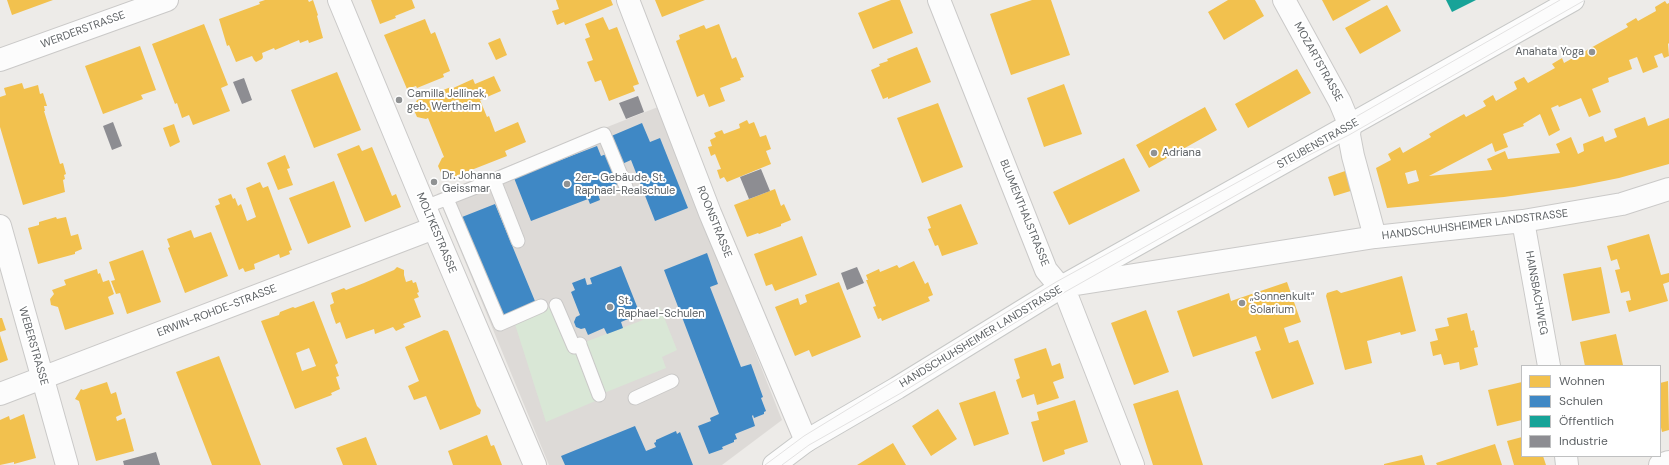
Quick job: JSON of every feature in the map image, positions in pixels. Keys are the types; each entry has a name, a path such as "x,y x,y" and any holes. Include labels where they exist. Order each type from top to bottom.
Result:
{"street":[{"name":"WERDERSTRASSE","path":"0,60 167,0"},
{"name":"MOLTKESTRASSE","path":"339,0 535,465"},
{"name":"ROONSTRASSE","path":"628,0 710,213 806,441"},
{"name":"BLUMENTHALSTRASSE","path":"939,0 1046,270 1056,282 1063,286 1133,465"},
{"name":"MOZARTSTRASSE","path":"1284,0 1340,102 1350,126"},
{"name":"STEUBENSTRASSE","path":"1063,286 1573,0"},
{"name":"HANDSCHUHSHEIMER LANDSTRASSE","path":"1350,126 1349,135 1353,156 1375,237"},
{"name":"HANDSCHUHSHEIMER LANDSTRASSE","path":"774,465 806,441 897,388 1063,286 1375,237 1523,221 1622,204 1669,189"},
{"name":"HAINSBACHWEG","path":"1523,221 1549,365"},
{"name":"WEBERSTRASSE","path":"0,226 67,465"},
{"name":"ERWIN-ROHDE-STRASSE","path":"0,394 434,228"},
{"path":"1660,465 1669,462"}],"lane":[{"path":"425,207 604,134 626,188"},
{"path":"494,180 518,241"},
{"path":"447,199 500,324 541,306"},
{"path":"556,305 574,346 580,344 599,395"},
{"path":"634,398 672,381"}],"shaded area":[{"name":"St. Raphael-Schulen","path":"658,107 782,420 722,465 549,465 437,194"}],"green space":[{"path":"555,305 580,344 643,320 640,314 660,307 677,350 662,357 666,368 599,395 600,399 546,422 514,321"}],"building: Wohnen":[{"path":"7,0 53,0 12,15"},
{"path":"265,0 308,0 309,2 313,0 323,38 309,43 308,40 300,43 299,40 275,50 274,48 262,53 262,59 256,62 252,56 236,62 229,45 227,46 219,19 260,4 259,2"},
{"path":"371,0 412,0 415,8 380,24"},
{"path":"556,0 611,0 613,5 565,25 564,22 557,25 552,11 559,9"},
{"path":"655,0 705,0 662,17"},
{"path":"891,0 900,0 913,33 873,49 858,13"},
{"path":"1032,0 1051,0 1070,55 1011,75 990,14"},
{"path":"1228,0 1255,0 1264,16 1224,40 1208,12"},
{"path":"1322,0 1371,0 1333,21"},
{"path":"1665,1 1667,4 1669,3 1669,56 1664,58 1662,53 1654,56 1658,67 1643,73 1637,57 1629,60 1632,69 1608,78 1609,82 1592,89 1601,112 1589,117 1581,98 1559,107 1558,105 1551,108 1560,130 1549,136 1540,114 1523,124 1524,126 1503,134 1508,147 1495,152 1492,143 1429,176 1492,170 1487,159 1505,151 1508,159 1560,153 1556,144 1571,137 1578,154 1584,151 1583,144 1603,136 1605,142 1617,137 1614,129 1645,117 1648,126 1669,118 1669,164 1619,178 1574,187 1504,197 1387,208 1376,168 1391,160 1388,154 1400,147 1403,153 1431,137 1429,134 1448,123 1464,114 1466,117 1486,106 1483,101 1493,95 1496,101 1517,89 1514,82 1524,77 1528,83 1555,68 1552,64 1562,58 1564,63 1628,27 1626,24 1636,18 1638,21 1656,11 1655,7","holes":["1416,170 1419,181 1408,184 1405,173"]},
{"path":"1387,5 1401,31 1360,54 1345,28"},
{"path":"603,17 609,30 617,27 639,84 633,86 635,91 609,101 601,80 595,82 587,62 593,60 585,39 590,37 585,24"},
{"path":"425,19 431,34 435,32 450,71 443,74 444,77 417,88 416,86 407,89 384,35"},
{"path":"204,24 228,85 221,88 230,111 193,125 189,115 182,118 177,103 175,104 152,44"},
{"path":"719,24 732,59 736,57 744,77 740,78 741,80 720,88 725,101 709,107 704,94 697,97 676,41 680,39 679,35 704,25 706,29"},
{"path":"500,38 507,55 496,60 488,43"},
{"path":"140,46 156,90 141,95 143,99 103,114 85,66"},
{"path":"917,47 931,82 888,99 888,97 883,99 871,70 880,66 879,64 888,61 887,59"},
{"path":"1297,69 1311,93 1248,128 1235,104"},
{"path":"337,72 361,130 314,148 291,90"},
{"path":"494,76 501,91 480,100 487,117 489,116 495,132 518,122 526,142 505,151 507,156 451,178 442,175 438,166 444,157 428,118 417,117 413,108 417,100 451,87 451,89 473,79 475,84"},
{"path":"22,83 24,89 38,85 40,94 43,93 47,106 44,106 44,111 60,164 63,163 66,174 64,175 65,179 63,180 65,192 23,205 0,127 0,97 6,95 4,88"},
{"path":"1064,84 1082,134 1044,147 1027,98"},
{"path":"938,103 963,167 922,183 897,118"},
{"path":"1205,107 1217,130 1149,168 1136,145"},
{"path":"747,120 749,124 754,122 760,137 766,135 771,149 766,151 771,164 727,182 724,177 720,179 717,170 721,169 715,154 711,156 708,147 712,146 710,140 716,137 714,133 722,130 724,134 740,128 739,124"},
{"path":"174,124 180,142 170,147 163,128"},
{"path":"359,145 362,151 372,147 392,196 396,194 401,207 365,222 337,154"},
{"path":"285,155 290,168 287,169 293,185 278,190 267,163"},
{"path":"1124,158 1140,191 1069,225 1053,192"},
{"path":"1348,170 1354,190 1334,196 1328,177"},
{"path":"334,181 351,227 308,244 289,198"},
{"path":"260,182 263,188 268,186 292,250 289,251 290,254 280,258 279,254 254,264 255,269 245,272 243,268 239,270 215,206 220,204 218,199 231,194 233,199 235,198 238,206 241,204 247,221 256,217 246,188"},
{"path":"775,189 781,206 784,204 791,220 781,224 781,226 747,237 734,205"},
{"path":"961,204 978,244 942,256 938,245 935,246 928,229 931,228 927,217"},
{"path":"56,217 57,219 66,217 71,236 78,234 82,249 75,252 75,254 38,264 28,228 39,225 39,222"},
{"path":"191,230 194,238 211,232 228,276 185,293 168,248 170,247 167,239"},
{"path":"1649,234 1661,275 1669,273 1669,282 1663,284 1668,301 1629,312 1626,301 1631,300 1629,291 1621,293 1615,270 1620,269 1617,259 1611,261 1607,246"},
{"path":"802,236 817,275 775,291 772,284 766,286 754,254"},
{"path":"143,250 161,302 127,314 120,293 116,294 111,281 115,280 109,262"},
{"path":"914,261 925,284 928,282 933,295 928,297 930,301 882,321 881,318 878,319 873,307 876,306 866,280 868,280 866,275 879,269 880,272 897,265 899,268"},
{"path":"397,267 404,270 406,282 412,280 413,283 416,282 419,297 414,299 421,317 403,324 405,327 396,331 393,327 375,334 374,329 346,339 340,322 336,324 331,310 330,305 334,303 331,293 344,288 346,290 364,283 394,270"},
{"path":"1601,267 1610,313 1572,321 1563,274"},
{"path":"97,269 103,282 109,280 114,294 108,297 114,314 65,330 58,307 51,305 50,299 54,294 52,290 66,285 64,280"},
{"path":"1402,276 1416,331 1401,335 1400,332 1367,341 1372,363 1345,370 1326,296 1327,293 1337,290 1341,293"},
{"path":"839,282 861,337 812,357 809,350 795,356 775,307 798,298 800,305 807,302 805,295"},
{"path":"1287,282 1301,322 1284,328 1289,343 1298,340 1314,384 1272,399 1255,352 1261,350 1256,336 1193,357 1177,311 1229,293 1231,301"},
{"path":"314,301 338,363 335,365 339,376 336,377 340,389 331,393 332,395 295,409 261,321 279,315 280,312 293,307 295,308","holes":["309,348 316,366 302,371 296,353"]},
{"path":"1146,310 1169,372 1134,385 1111,323"},
{"path":"1467,313 1471,331 1474,330 1478,347 1474,348 1478,365 1460,370 1459,362 1444,365 1441,354 1433,356 1430,342 1438,340 1435,329 1449,326 1447,318"},
{"path":"0,318 2,318 6,330 0,332"},
{"path":"444,330 448,331 477,406 481,410 480,414 440,430 426,396 414,400 408,386 419,381 405,347"},
{"path":"1616,334 1623,365 1585,365 1580,342"},
{"path":"0,335 8,360 0,363"},
{"path":"1046,348 1052,366 1060,363 1064,378 1053,382 1059,398 1037,405 1034,394 1022,398 1016,380 1020,378 1014,359"},
{"path":"219,356 261,465 212,465 176,372"},
{"path":"1668,381 1669,430 1662,432 1661,428 1661,383"},
{"path":"107,382 111,394 116,392 122,414 116,417 117,421 125,418 134,451 96,461 79,401 75,399 81,389 83,390"},
{"path":"1521,382 1521,420 1497,426 1488,390"},
{"path":"1178,390 1203,465 1153,465 1133,404"},
{"path":"995,391 1009,434 974,446 959,403"},
{"path":"1075,400 1088,442 1064,450 1065,454 1043,462 1031,422 1039,420 1037,412"},
{"path":"938,409 957,439 931,456 912,426"},
{"path":"24,414 36,458 14,464 14,462 0,465 0,420 9,416 10,420"},
{"path":"487,435 491,446 494,445 502,465 453,465 448,451"},
{"path":"366,437 377,465 343,465 336,448"},
{"path":"1521,437 1521,457 1543,457 1546,465 1514,465 1507,441"},
{"path":"893,443 906,465 857,465"},
{"path":"1495,444 1502,465 1437,465 1436,463"},
{"path":"1422,455 1425,465 1384,465 1384,464"}],"building: Schulen":[{"path":"642,123 650,142 660,138 688,208 655,221 631,160 622,164 609,137"},
{"name":"2er- Gebäude, St. Raphael-Realschule","path":"597,146 601,156 609,153 621,183 613,186 614,188 598,194 600,200 590,204 588,199 531,221 514,178"},
{"path":"495,204 537,306 505,319 462,217"},
{"path":"707,253 718,284 710,287 741,367 751,364 763,397 761,398 766,411 764,414 754,418 753,415 755,426 735,434 737,439 734,440 734,442 722,447 723,449 709,454 698,426 711,421 710,418 719,414 664,270"},
{"path":"621,266 640,314 621,322 623,328 607,334 604,328 588,335 585,328 581,329 576,327 574,322 576,317 580,315 571,292 575,290 572,283 585,278 587,285 592,284 590,278"},
{"path":"635,426 646,451 656,447 654,443 656,440 676,431 677,434 680,432 693,465 565,465 561,456"}],"building: Öffentlich":[{"path":"1446,0 1476,0 1452,12"}],"building: Industrie":[{"path":"244,78 252,100 242,104 233,82"},
{"path":"638,96 644,112 626,119 619,103"},
{"path":"113,122 122,146 112,150 103,126"},
{"path":"761,169 770,191 749,199 740,177"},
{"path":"857,267 864,283 847,290 841,273"},
{"path":"156,452 160,465 124,465 123,461"}],"tram line":[{"path":"765,465 804,436 1056,282 1338,127 1560,0"},
{"path":"782,465 809,445 901,393 1065,292 1293,163 1349,135 1585,0"}],"place":[{"name":"Anahata Yoga","path":"1592,52"},
{"name":"Camilla Jellinek, geb. Wertheim","path":"399,100"},
{"name":"Adriana","path":"1154,153"},
{"name":"Dr. Johanna Geissmar","path":"434,182"},
{"name":"2er- Gebäude, St. Raphael-Realschule","path":"567,184"},
{"name":"„Sonnenkult“ Solarium","path":"1242,303"},
{"name":"St. Raphael-Schulen","path":"610,307"}]}
